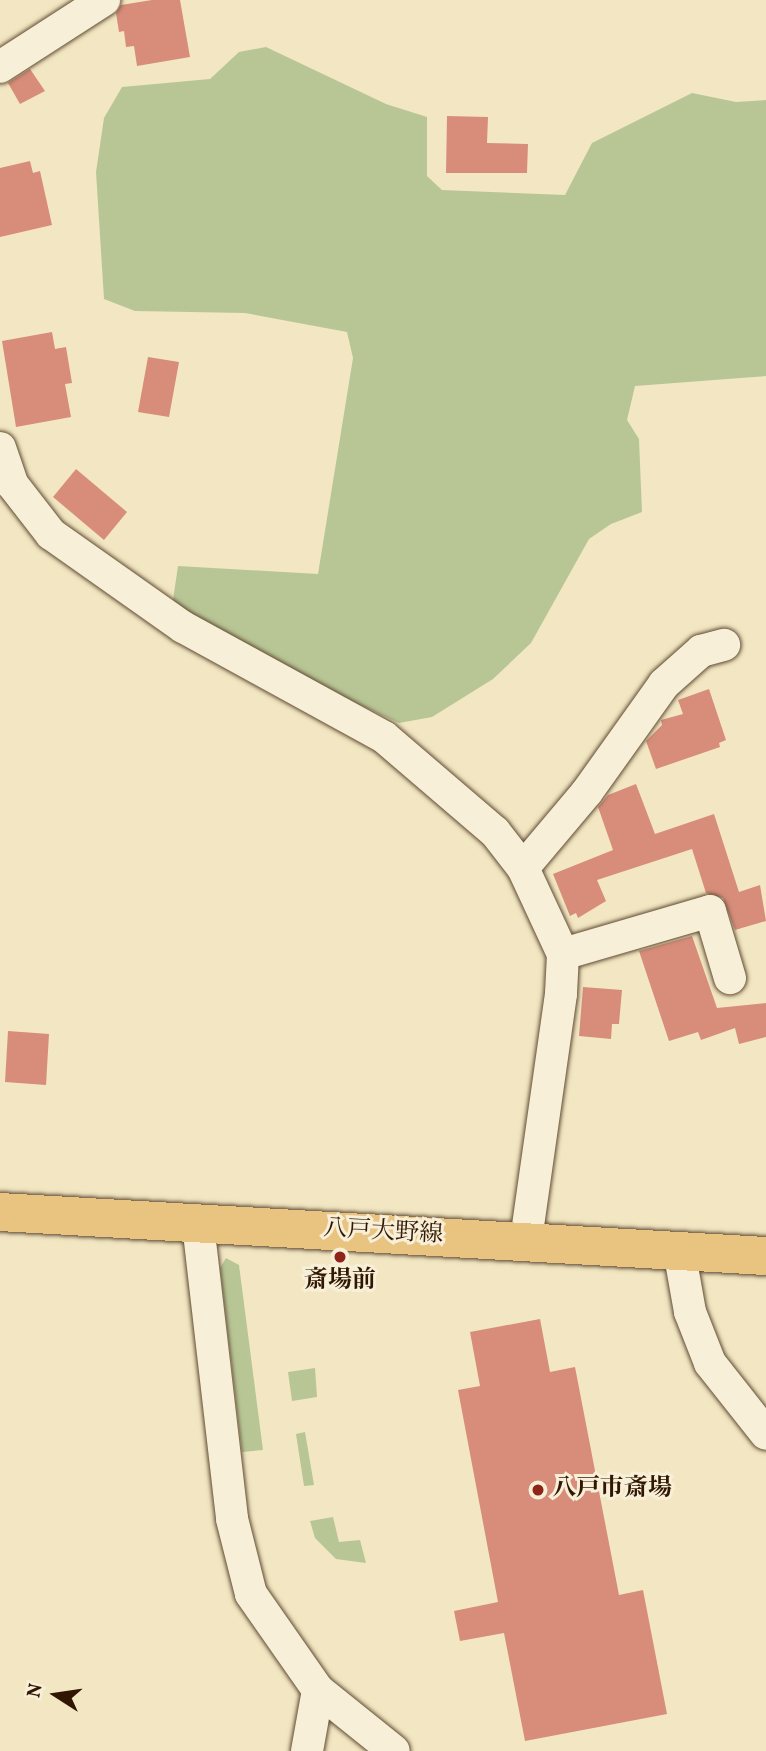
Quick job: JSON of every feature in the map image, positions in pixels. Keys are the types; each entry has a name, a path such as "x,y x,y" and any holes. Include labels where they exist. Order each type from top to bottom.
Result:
{"main road":[{"name":"八戸大野線","path":"0,1212 766,1256"}],"street":[{"path":"0,67 104,0"},
{"path":"0,448 13,485 51,534 183,627 384,737 495,832 523,868 563,954 561,994 526,1241"},
{"path":"523,868 587,792 664,684 701,651 724,645"},
{"path":"563,954 710,911 730,978"},
{"path":"198,1224 232,1519 243,1567 260,1612 318,1690 394,1751"},
{"path":"679,1250 690,1312 709,1363 766,1434"},
{"path":"307,1751 318,1690"}],"green space":[{"path":"266,47 386,104 427,117 427,176 442,190 565,195 592,143 692,93 736,102 766,100 766,376 635,386 627,420 639,439 642,512 611,524 589,539 531,643 493,679 432,717 399,723 319,686 201,621 173,600 178,566 318,574 353,358 347,332 245,313 135,311 104,299 96,172 104,118 122,87 210,79 239,52"},
{"path":"226,1258 239,1265 263,1450 242,1452 220,1268"},
{"path":"315,1368 317,1397 292,1401 288,1372"},
{"path":"305,1432 314,1485 304,1486 296,1434"},
{"path":"333,1517 339,1542 360,1540 366,1563 336,1559 315,1538 310,1521"}],"building":[{"path":"152,0 180,0 190,57 137,66 134,46 126,47 124,31 119,32 116,13 121,5"},
{"path":"30,69 45,91 20,104 8,83"},
{"path":"447,116 488,117 487,143 528,144 527,173 446,173"},
{"path":"30,161 33,173 40,171 52,225 0,237 0,168"},
{"path":"52,332 55,349 66,347 72,383 65,384 71,417 16,427 2,341"},
{"path":"148,357 179,362 169,417 138,412"},
{"path":"76,469 127,512 104,540 53,497"},
{"path":"709,689 726,740 719,743 720,747 656,769 646,741 662,725 661,720 683,714 678,700"},
{"path":"636,784 655,834 714,814 739,892 760,885 766,921 735,930 723,898 706,893 692,849 597,880 606,901 578,918 576,913 570,916 553,874 613,850 598,807 608,795"},
{"path":"692,936 717,1008 766,1003 766,1037 739,1044 735,1028 701,1040 698,1032 669,1041 639,951"},
{"path":"583,987 622,990 619,1024 612,1024 611,1039 579,1036"},
{"path":"8,1031 49,1034 46,1085 5,1082"},
{"name":"八戸市斎場","path":"540,1319 550,1372 575,1367 619,1595 643,1590 667,1714 525,1741 504,1633 460,1641 454,1611 498,1602 458,1390 480,1386 470,1332"}],"place":[{"name":"斎場前","path":"340,1257"},
{"name":"八戸市斎場","path":"538,1490"}]}
